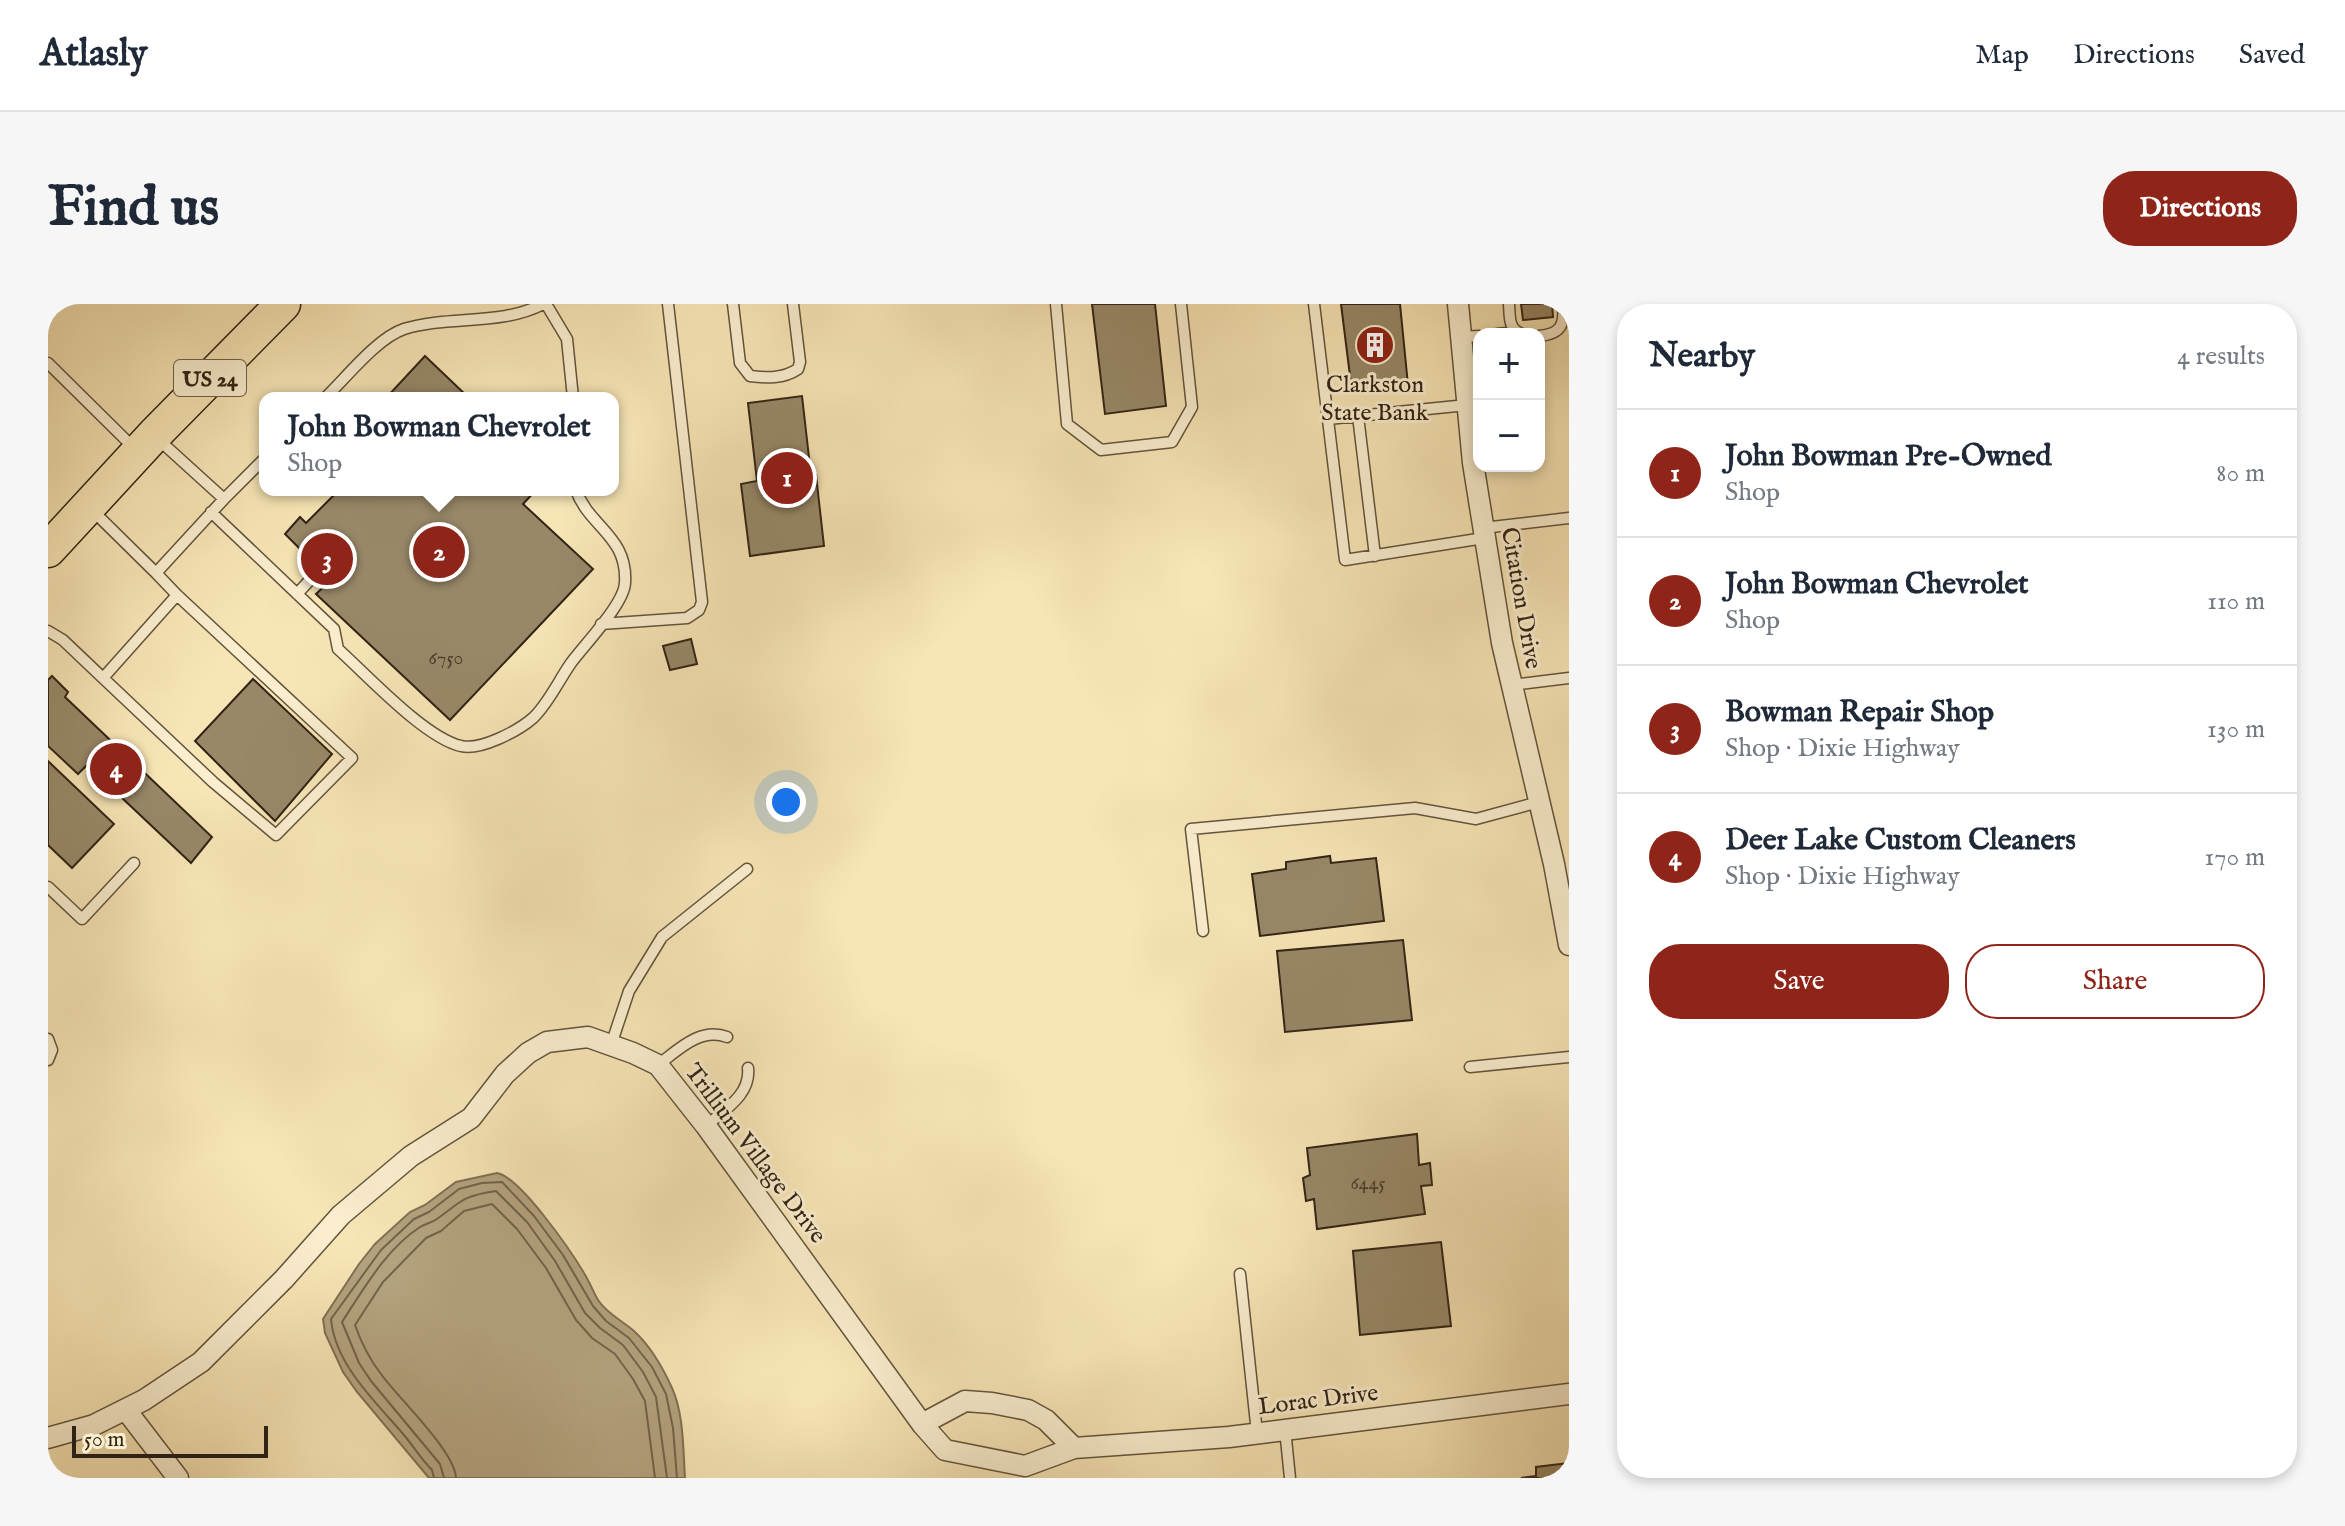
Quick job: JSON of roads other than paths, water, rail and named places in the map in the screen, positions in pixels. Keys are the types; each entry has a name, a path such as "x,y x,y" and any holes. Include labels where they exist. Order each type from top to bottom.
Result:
{"main road":[{"name":"US 24","path":"48,550 281,305"}],"street":[{"name":"Citation Drive","path":"1458,304 1470,337 1467,405 1484,533 1511,685 1566,908 1569,945"},
{"name":"Trillium Village Drive","path":"48,1438 94,1425 126,1410 201,1362 284,1279 341,1215 411,1156 471,1118 505,1074 528,1053 547,1042 588,1037 658,1065 706,1126 922,1424 945,1450 1025,1466 1074,1448"},
{"name":"Lorac Drive","path":"1074,1448 1257,1433 1569,1394"},
{"path":"922,1424 965,1401 992,1403 1028,1410 1046,1420 1074,1448"},
{"path":"126,1410 178,1478"}],"lane":[{"path":"331,392 378,346 401,330 441,322 525,313 545,304 567,339 572,392"},
{"path":"601,624 687,618 699,610 702,602 668,304"},
{"path":"733,304 740,363 750,376 768,378 790,374 798,369 800,362 793,304"},
{"path":"1056,304 1067,424 1101,450 1172,442 1192,407 1181,304"},
{"path":"1314,304 1345,560 1569,518"},
{"path":"1509,304 1515,328"},
{"path":"1545,335 1560,327 1564,318 1563,304"},
{"path":"48,363 146,444 224,499"},
{"path":"1328,419 1467,405"},
{"path":"1358,416 1375,556"},
{"path":"156,573 259,464"},
{"path":"211,512 334,629 338,649 434,736 464,748 500,739 533,717 620,602 625,584 621,551 581,504 578,496"},
{"path":"48,631 63,640 213,782 276,835 352,758 177,595 88,506"},
{"path":"297,594 320,569"},
{"path":"103,678 177,595"},
{"path":"1511,685 1569,678"},
{"path":"1203,931 1191,829 1415,808 1476,819 1539,802"},
{"path":"48,887 82,919 134,863"},
{"path":"611,1045 629,991 662,937 747,869"},
{"path":"658,1065 695,1038 717,1033 727,1037"},
{"path":"48,1039 52,1050 48,1060"},
{"path":"1470,1067 1569,1057"},
{"path":"706,1126 742,1095 749,1077 748,1068"},
{"path":"1240,1274 1257,1433"},
{"path":"1285,1429 1290,1478"}],"water":[{"path":"497,1173 518,1187 544,1216 584,1273 598,1300 635,1332 656,1358 679,1409 685,1478 429,1478 343,1372 325,1333 323,1319 359,1264 375,1244 410,1212 456,1182"}],"place":[{"name":"Clarkston State Bank","path":"1375,345"},
{"name":"John Bowman Pre-Owned","path":"787,478"},
{"name":"John Bowman Chevrolet","path":"439,552"},
{"name":"Bowman Repair Shop","path":"327,559"},
{"name":"Deer Lake Custom Cleaners","path":"116,769"}]}
